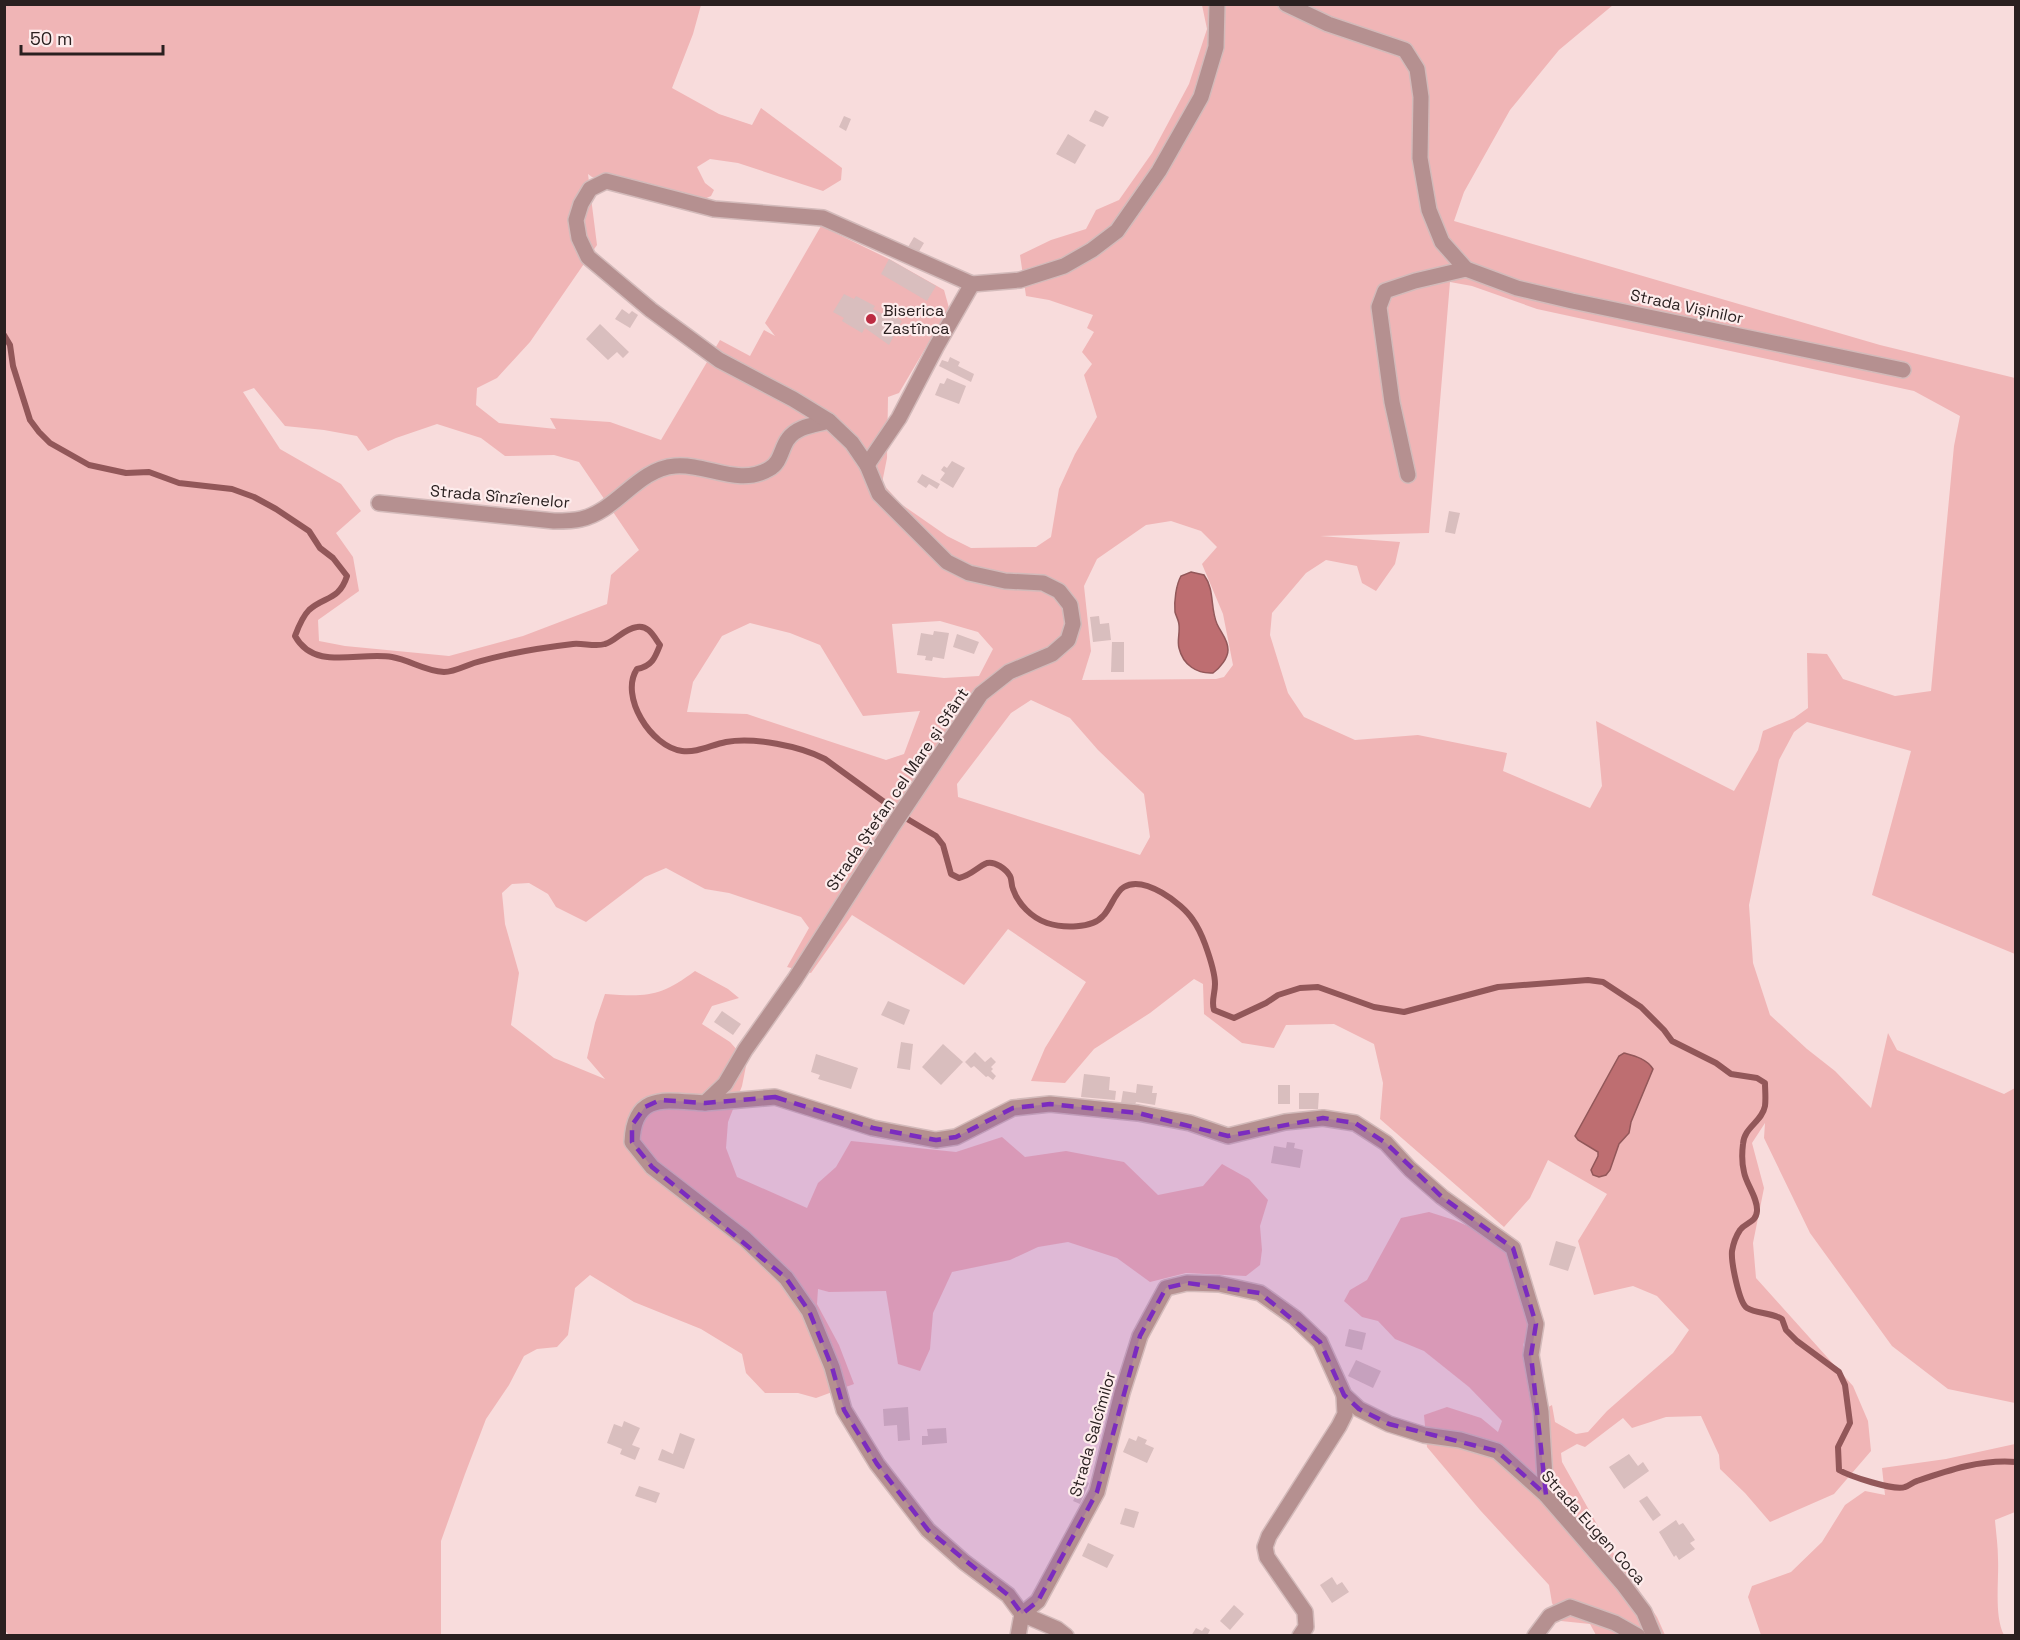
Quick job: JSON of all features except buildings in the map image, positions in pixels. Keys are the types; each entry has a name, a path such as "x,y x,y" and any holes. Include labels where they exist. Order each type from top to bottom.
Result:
{"street":[{"name":"Strada Ștefan cel Mare și Sfânt","path":"705,1103 725,1084 745,1050 795,979 892,827 981,694 1009,672 1052,654 1068,640 1073,624 1070,605 1059,591 1043,584 1005,581 969,573 946,562 879,494 867,465 852,443 829,421 719,360 651,309 588,257 579,238 576,220 581,204 590,189 606,181 714,209 823,218 972,284 1020,280 1064,266 1092,250 1117,231 1159,171 1201,97 1216,47 1217,4"},
{"name":"Strada Vișinilor","path":"1286,4 1328,24 1405,50 1417,69 1420,97 1420,158 1429,210 1442,242 1466,269 1517,288 1572,301 1904,370"},
{"path":"1408,475 1392,402 1379,307 1385,291 1466,269"},
{"path":"867,465 899,418 972,284"},
{"name":"Strada Sînzîenelor","path":"379,503 554,521 582,519 603,509 654,471 676,466 700,468 737,476 770,469 777,462 788,439 800,429 829,421"},
{"path":"1066,1635 1022,1614 1008,1595 964,1562 928,1530 877,1464 844,1410 832,1367 809,1311 786,1278 744,1238 652,1167 632,1142 632,1125 645,1107 660,1100 705,1103 775,1097 873,1128 936,1140 956,1137 1013,1108 1050,1104 1138,1113 1190,1124 1228,1136 1285,1122 1323,1118 1355,1124 1386,1143 1410,1169 1442,1197 1513,1248 1536,1324 1531,1355 1540,1412 1546,1495"},
{"name":"Strada Eugen Coca","path":"1166,1288 1187,1283 1219,1284 1260,1293 1295,1318 1320,1342 1344,1395 1359,1409 1389,1424 1424,1435 1460,1440 1497,1451 1546,1495 1623,1584 1644,1612 1654,1635"},
{"name":"Strada Salcîmilor","path":"1022,1614 1038,1601 1097,1492 1122,1393 1140,1336 1166,1288"},
{"path":"1300,1635 1306,1627 1305,1612 1267,1557 1265,1547 1269,1536 1339,1426 1345,1414 1344,1395"},
{"path":"1535,1635 1550,1616 1570,1607 1615,1623 1638,1635"},
{"path":"1018,1635 1022,1614"}],"highlighted area":[{"path":"775,1097 873,1128 936,1140 956,1137 1013,1108 1050,1104 1138,1113 1228,1136 1323,1118 1355,1123 1386,1143 1442,1197 1513,1248 1536,1324 1531,1355 1546,1495 1497,1451 1389,1424 1359,1409 1344,1395 1320,1342 1260,1293 1187,1283 1166,1288 1140,1336 1097,1492 1038,1601 1022,1614 1008,1595 928,1530 877,1464 844,1410 832,1367 809,1311 786,1278 652,1167 632,1142 632,1125 645,1107 660,1100 705,1103"}],"shaded area":[{"path":"4,5 701,5 693,34 672,88 719,114 752,125 761,108 842,168 841,180 823,191 738,163 710,159 697,167 705,183 714,190 711,196 702,200 667,190 592,177 588,174 597,245 530,342 497,378 477,388 476,405 499,423 556,429 550,418 610,422 661,440 720,340 750,356 764,330 775,336 765,323 821,226 889,259 944,290 949,308 899,393 888,397 887,458 882,483 901,504 947,536 971,548 1036,547 1051,537 1059,489 1075,454 1097,417 1084,375 1092,364 1082,352 1094,332 1087,328 1093,315 1049,300 1026,296 1020,255 1051,240 1086,229 1096,210 1119,200 1152,153 1189,84 1207,29 1202,5 1613,5 1559,50 1510,110 1464,192 1454,221 1880,345 2015,378 2015,954 1872,895 1911,751 1807,722 1794,732 1779,760 1749,905 1753,963 1770,1015 1835,1071 1871,1108 1888,1033 1897,1050 2004,1094 2015,1088 2015,1403 1948,1389 1892,1346 1810,1233 1764,1138 1765,1123 1752,1143 1764,1188 1753,1243 1756,1278 1853,1386 1868,1421 1871,1451 1834,1494 1770,1522 1720,1469 1719,1455 1701,1416 1666,1417 1632,1428 1623,1418 1585,1447 1577,1444 1561,1453 1562,1462 1612,1551 1657,1617 1665,1635 1596,1635 1590,1624 1561,1621 1552,1603 1549,1585 1480,1510 1427,1447 1424,1415 1447,1407 1481,1418 1498,1432 1502,1421 1469,1387 1424,1351 1395,1339 1378,1321 1362,1317 1344,1301 1350,1290 1367,1280 1401,1218 1429,1212 1484,1233 1508,1253 1531,1324 1523,1345 1536,1414 1552,1405 1555,1422 1576,1434 1588,1432 1607,1411 1673,1353 1689,1330 1657,1296 1633,1286 1594,1295 1578,1241 1607,1194 1548,1160 1530,1198 1504,1227 1380,1119 1383,1083 1374,1044 1334,1024 1286,1025 1274,1048 1242,1043 1204,1014 1203,984 1194,979 1150,1013 1094,1049 1065,1083 1031,1081 1045,1048 1086,982 1008,929 964,985 852,915 811,973 787,967 809,928 801,917 729,893 705,889 666,868 645,877 586,922 556,907 548,894 529,883 512,884 502,893 505,924 519,973 511,1025 554,1058 605,1079 587,1058 605,994 653,993 672,986 695,971 728,989 739,998 712,1006 702,1024 730,1042 747,1061 742,1086 728,1122 726,1148 737,1177 807,1208 818,1183 836,1167 851,1141 956,1152 1002,1137 1025,1157 1066,1151 1124,1162 1158,1195 1203,1186 1222,1164 1249,1179 1268,1200 1260,1226 1262,1250 1260,1265 1246,1276 1186,1273 1150,1282 1117,1258 1068,1242 1038,1247 1010,1260 952,1272 933,1313 930,1349 920,1371 898,1364 886,1291 829,1292 818,1289 817,1304 839,1345 854,1384 816,1398 798,1393 765,1393 746,1373 742,1354 701,1329 634,1302 590,1275 575,1288 568,1335 557,1347 537,1349 524,1356 509,1385 486,1419 441,1541 441,1635 9,1635 4,1629","holes":["1450,282 1472,286 1537,309 1914,391 1960,416 1954,446 1931,691 1895,696 1843,679 1827,654 1807,653 1808,708 1794,718 1763,731 1758,750 1734,791 1596,721 1602,786 1590,808 1503,771 1507,753 1418,735 1355,740 1304,717 1288,693 1270,635 1272,613 1306,573 1326,560 1357,566 1362,583 1376,591 1395,564 1400,542 1320,536 1429,533","254,388 285,426 357,436 368,451 396,438 437,424 481,438 505,456 554,455 579,462 639,550 611,575 607,604 523,636 449,656 345,646 319,641 318,620 359,591 353,557 336,533 361,511 341,484 280,449 243,392","1171,521 1201,531 1217,547 1202,564 1223,614 1233,665 1224,677 1216,679 1082,680 1091,651 1084,586 1097,559 1146,525","940,621 978,632 993,649 979,676 944,678 897,673 892,624","750,623 790,633 820,645 863,716 920,711 904,754 886,760 747,714 687,712 693,682 722,636","1031,700 1070,718 1098,750 1144,794 1150,837 1140,855 958,797 957,784 1011,713"]},
{"path":"1191,572 1204,575 1207,581 1215,618 1228,646 1225,659 1213,673 1196,670 1187,664 1179,648 1179,623 1175,612 1176,593 1181,576"},
{"path":"1624,1053 1644,1060 1653,1069 1631,1122 1629,1133 1619,1144 1610,1170 1606,1175 1599,1177 1593,1175 1591,1170 1598,1152 1575,1136 1619,1056"},
{"path":"2015,1444 2015,1512 1995,1520 1998,1554 1998,1608 2004,1635 1761,1635 1748,1597 1752,1586 1791,1572 1822,1542 1845,1505 1865,1491 1885,1495 1882,1468 1946,1459"}],"waterway":[{"path":"4,335 10,345 13,366 30,420 50,443 89,465 126,473 149,472 179,483 232,489 254,497 309,531 320,548 333,558 347,576 340,590 309,610 299,626 295,636 314,654 339,658 392,657 430,670 448,672 486,659 523,651 573,644 601,645 632,628 645,628 651,632 660,645 652,661 637,669 632,680 632,693 641,719 659,740 682,751 699,750 726,742 750,741 777,744 815,754 909,820 936,836 943,845 951,874 959,878 964,877 987,863 997,864 1003,868 1010,876 1015,895 1022,905 1036,918 1047,923 1061,926 1092,923 1103,916 1124,887 1132,884 1152,888 1172,899 1188,913 1195,923 1204,941 1213,969 1214,1010 1234,1018 1278,995 1300,988 1318,987 1374,1007 1404,1012 1498,987 1588,980 1603,982 1641,1007 1672,1041 1716,1063 1731,1074 1757,1078 1765,1083 1763,1112 1746,1133 1742,1151 1744,1172 1756,1201 1757,1211 1755,1218 1742,1227 1735,1240 1732,1251 1734,1273 1738,1291 1747,1308 1782,1319 1786,1330 1797,1341 1839,1372 1845,1385 1850,1423 1838,1447 1839,1470 1852,1476 1899,1488 1966,1466 1991,1462 2016,1462"}],"place":[{"name":"Biserica Zastînca","path":"871,319"}]}
